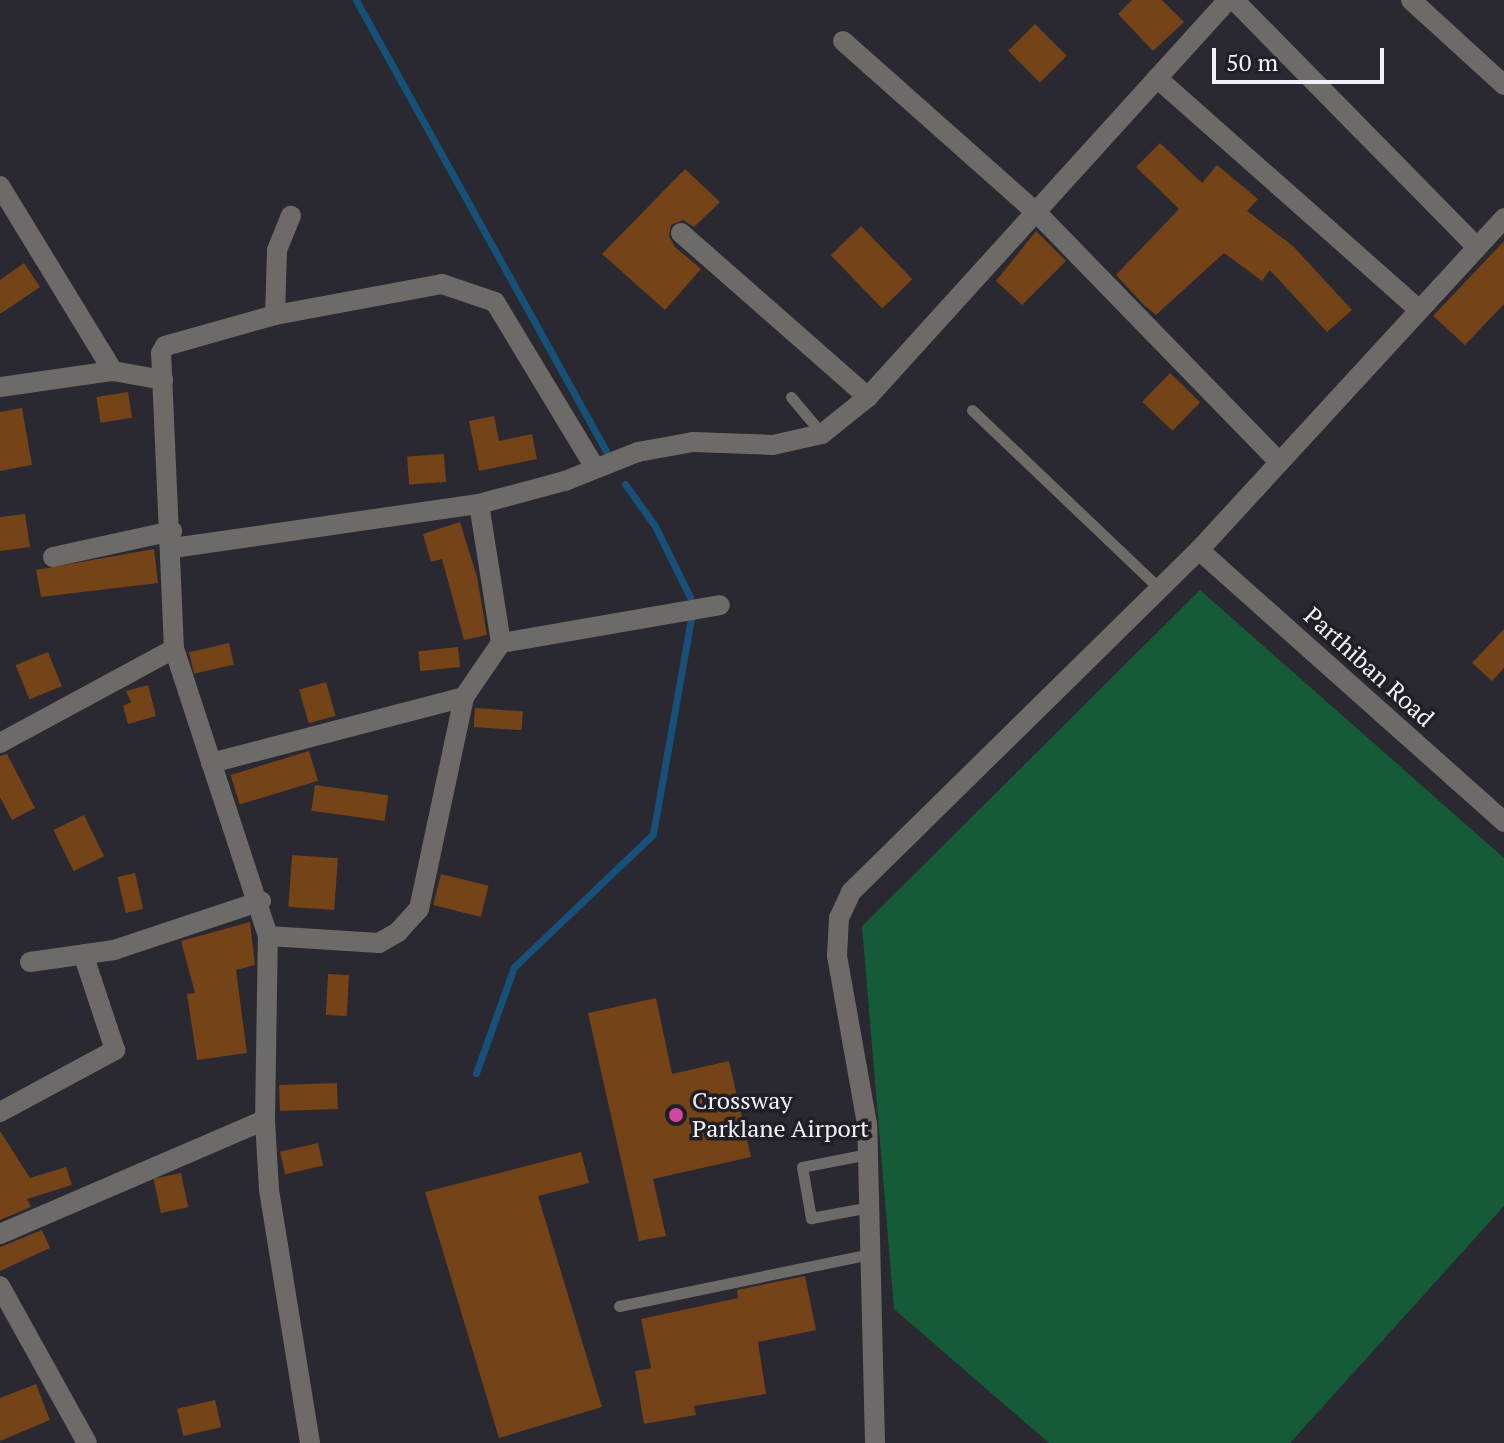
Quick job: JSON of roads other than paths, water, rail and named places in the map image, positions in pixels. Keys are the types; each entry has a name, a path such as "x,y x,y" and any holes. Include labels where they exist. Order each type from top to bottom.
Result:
{"street":[{"path":"53,557 479,504 565,481 594,466 693,442 773,445 822,434 868,397 1231,0 1477,247"},
{"path":"1411,0 1504,85"},
{"path":"843,41 1038,214 1279,462"},
{"path":"1157,78 1419,310"},
{"path":"0,186 113,371"},
{"path":"275,315 277,250 291,216"},
{"path":"875,1443 868,1154 837,956 839,918 851,892 1199,550 1504,218"},
{"path":"681,233 868,397"},
{"path":"310,1443 269,1190 265,1120 268,936 261,901 174,649 173,540 163,380 165,346 275,315 442,284 495,302 594,466"},
{"path":"0,387 113,371 163,380"},
{"path":"268,936 379,943 398,932 419,909 464,697 501,643 479,504"},
{"name":"Parthiban Road","path":"1199,550 1504,822"},
{"path":"501,643 720,605"},
{"path":"0,743 174,649"},
{"path":"211,763 464,697"},
{"path":"30,962 114,950 261,901"},
{"path":"0,1112 115,1050 83,954"},
{"path":"0,1234 265,1120"},
{"path":"0,1286 87,1443"}],"lane":[{"path":"791,397 822,434"},
{"path":"972,410 1159,588"},
{"path":"868,1154 802,1167 811,1218 869,1207"},
{"path":"619,1306 870,1254"}],"waterway":[{"path":"356,0 606,451"},
{"path":"625,484 655,526 690,597"},
{"path":"476,1073 514,967 653,834 691,618"}],"place":[{"name":"Crossway Parklane Airport","path":"676,1115"}]}
